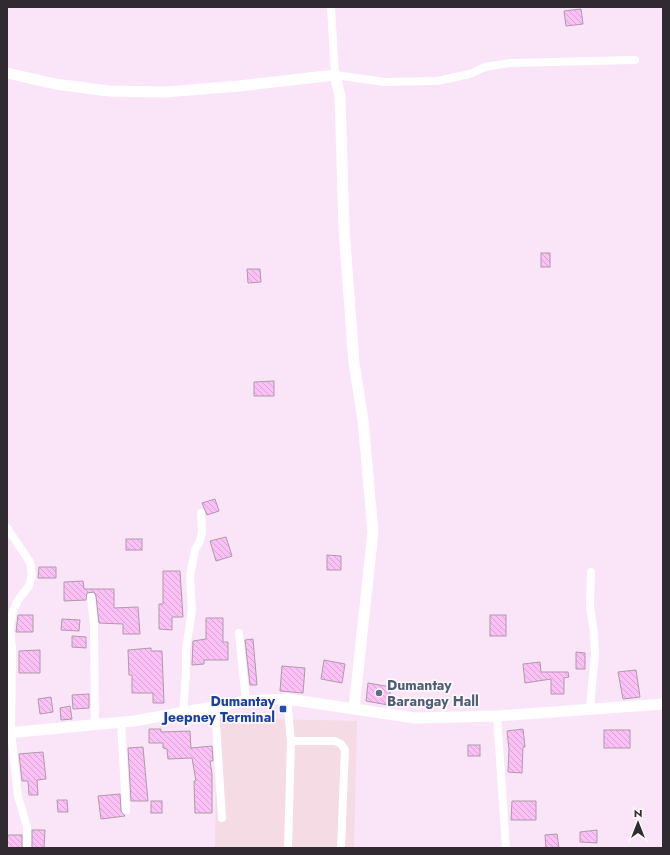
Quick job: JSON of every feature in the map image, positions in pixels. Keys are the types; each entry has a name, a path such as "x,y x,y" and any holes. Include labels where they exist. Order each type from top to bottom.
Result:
{"street":[{"path":"331,7 335,75 340,96 344,228 354,355 363,420 373,532 354,708"},
{"path":"7,73 55,84 109,91 165,92 239,86 335,75 386,82 437,81 470,74 485,67 510,63 635,60"},
{"path":"183,712 186,649 192,610 190,576 195,550 200,541 202,532 201,513"},
{"path":"7,528 30,562 32,575 29,586 16,605 10,627 12,648 9,732 18,796 27,827 27,848"},
{"path":"590,709 595,654 594,632 590,606 591,572"},
{"path":"91,597 94,626 95,724"},
{"path":"239,633 246,701"},
{"path":"287,698 291,742 288,848"},
{"path":"9,732 121,722 246,701 287,698 415,718 497,716 663,704"},
{"path":"215,707 222,818"},
{"path":"497,716 506,848"},
{"path":"121,722 126,810"},
{"path":"291,742 335,741 341,744 345,750 341,848"}],"shaded area":[{"path":"217,718 357,721 354,848 215,848"}],"building":[{"path":"581,9 583,24 566,26 564,11"},
{"path":"541,253 550,253 550,267 541,267"},
{"path":"247,269 260,269 261,282 248,283"},
{"path":"274,381 274,396 254,396 254,382"},
{"path":"215,499 219,511 207,515 202,503"},
{"path":"226,537 232,556 216,561 210,541"},
{"path":"126,539 142,539 142,550 126,550"},
{"path":"327,555 341,556 341,570 327,570"},
{"path":"39,567 56,567 56,578 38,578"},
{"path":"163,571 180,571 183,617 172,617 172,630 159,629 159,604 163,604"},
{"path":"83,581 84,589 114,589 114,608 138,607 140,634 123,634 123,624 99,623 96,596 94,592 87,593 86,600 64,601 64,582"},
{"path":"18,615 33,615 33,632 16,632"},
{"path":"490,615 506,615 506,636 490,636"},
{"path":"206,618 223,618 223,642 228,642 228,660 204,660 204,664 192,665 193,641 206,639"},
{"path":"62,619 80,620 79,631 61,630"},
{"path":"72,636 86,637 86,648 72,647"},
{"path":"253,639 257,685 250,685 245,640"},
{"path":"151,648 151,651 162,651 164,703 153,703 153,693 132,693 132,675 129,675 128,650"},
{"path":"40,650 40,673 19,673 19,651"},
{"path":"576,652 585,653 585,669 576,669"},
{"path":"324,660 345,664 342,683 321,679"},
{"path":"540,662 541,672 568,672 569,677 564,678 564,694 551,694 551,679 525,683 523,664"},
{"path":"282,666 305,668 303,693 280,691"},
{"path":"636,670 640,697 623,699 618,672"},
{"path":"368,683 391,687 388,705 366,701"},
{"path":"89,694 89,708 73,709 72,695"},
{"path":"51,697 53,712 40,714 38,699"},
{"path":"70,706 72,719 61,720 60,708"},
{"path":"149,729 161,729 161,732 190,731 191,748 212,746 213,761 210,761 212,774 212,813 195,813 194,781 196,781 192,758 168,759 167,749 163,748 163,743 149,743"},
{"path":"523,729 525,747 523,747 522,773 508,772 509,749 507,731"},
{"path":"604,730 630,730 630,748 604,748"},
{"path":"468,745 480,745 480,756 468,756"},
{"path":"143,747 148,801 131,801 128,748"},
{"path":"43,752 46,779 37,780 38,795 29,795 28,781 22,781 19,754"},
{"path":"120,794 121,811 125,816 101,819 98,796"},
{"path":"57,800 67,800 68,812 58,812"},
{"path":"151,801 162,801 162,813 151,813"},
{"path":"512,801 536,801 536,820 511,820"},
{"path":"32,830 45,830 44,848 32,848"},
{"path":"597,830 597,843 580,842 580,832"},
{"path":"557,834 559,848 546,848 545,835"},
{"path":"7,835 22,835 22,848 7,848"}],"place":[{"name":"Dumantay Barangay Hall","path":"379,693"},
{"name":"Dumantay Jeepney Terminal","path":"283,709"}]}
